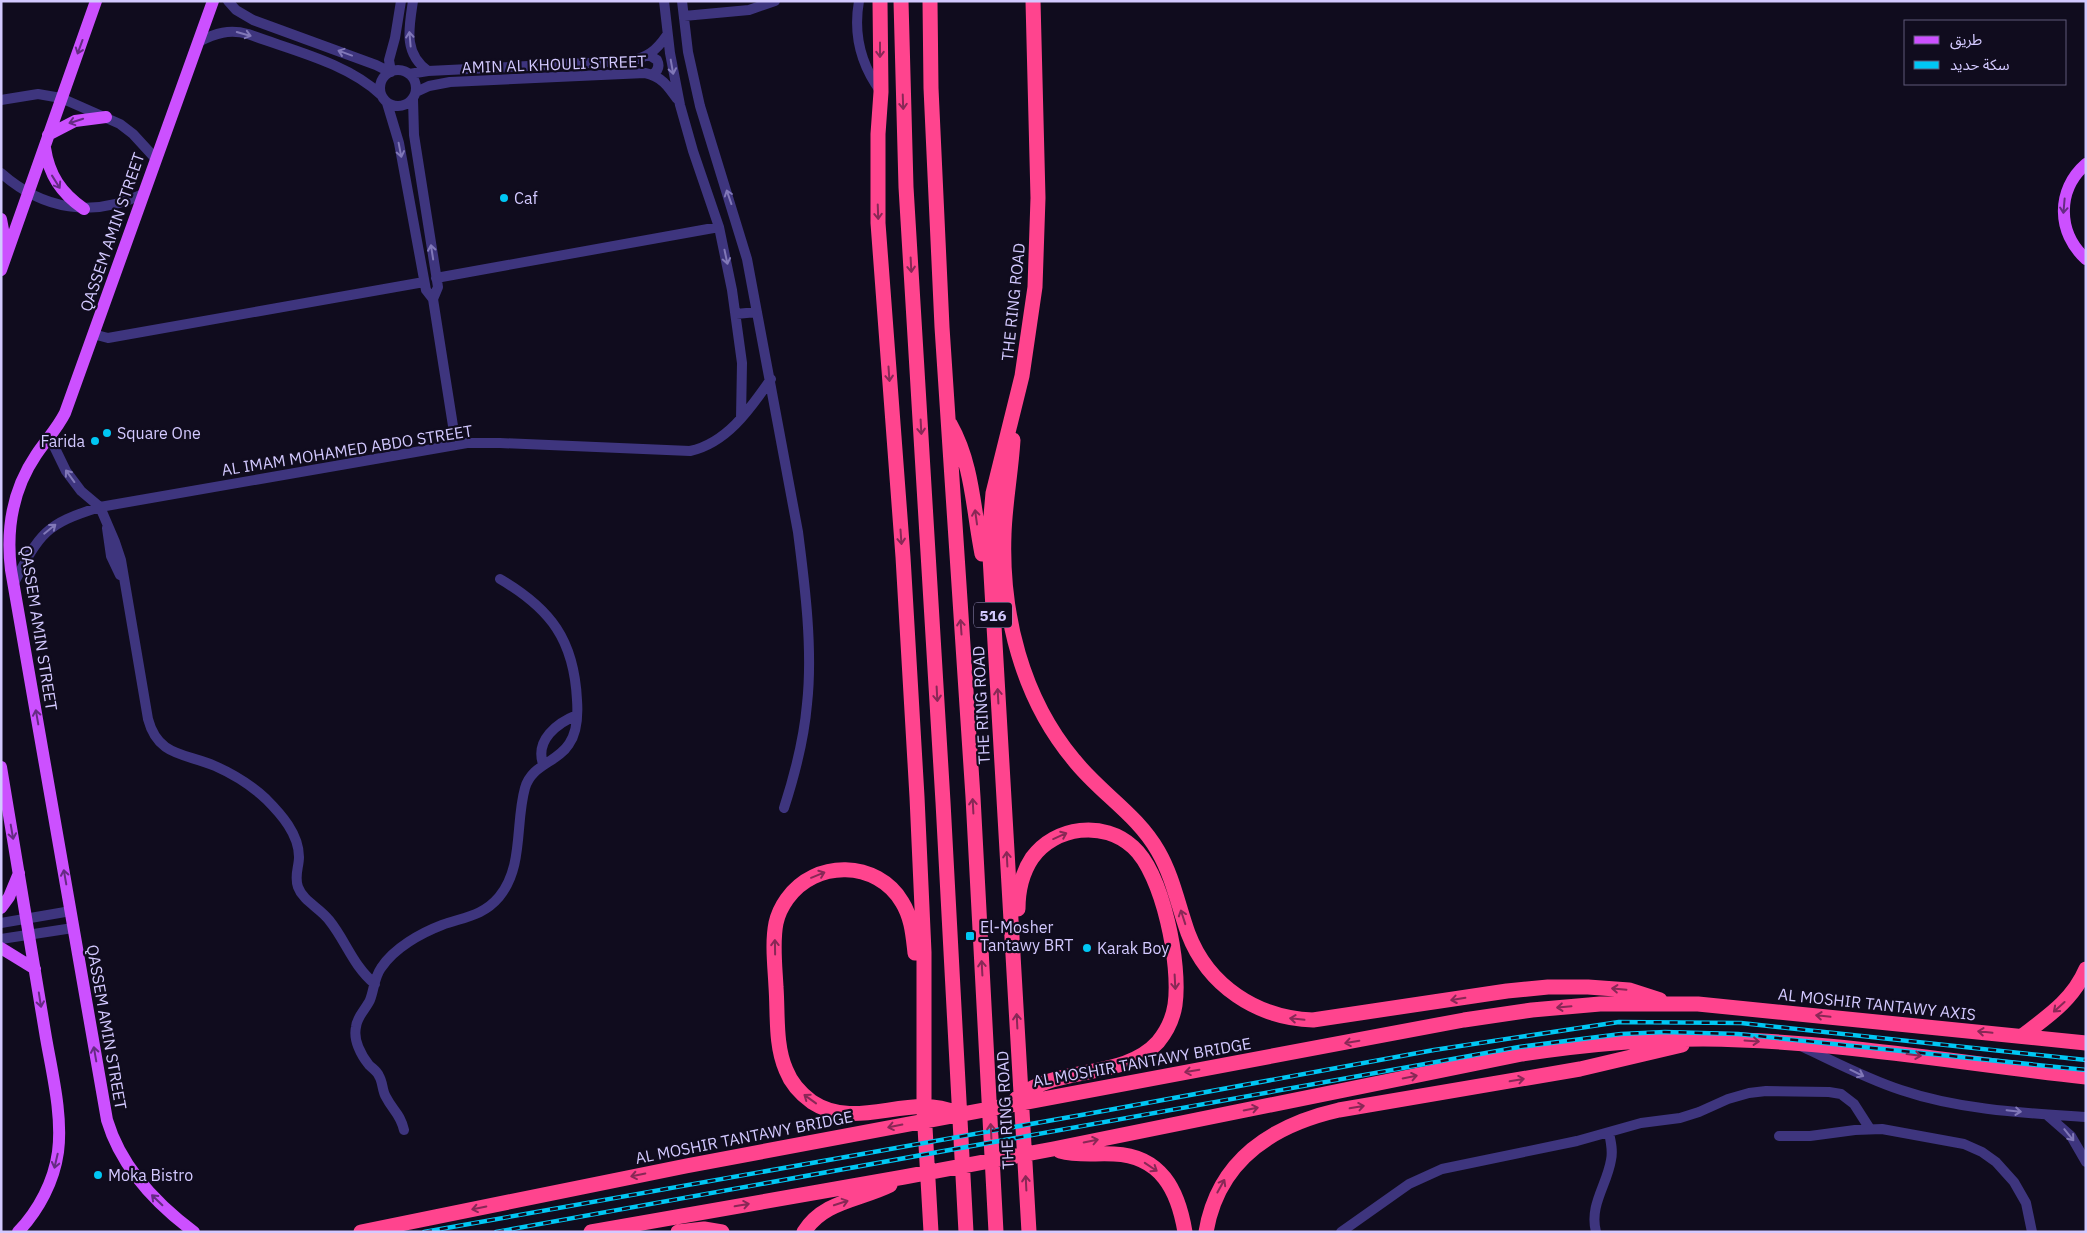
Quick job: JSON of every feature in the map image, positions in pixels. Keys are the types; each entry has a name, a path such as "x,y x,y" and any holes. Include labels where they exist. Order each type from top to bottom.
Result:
{"highway":[{"path":"880,1 881,92 878,134 878,224 911,681 923,913 924,1110 931,1232"},
{"path":"901,1 906,187 966,1232"},
{"name":"THE RING ROAD","path":"930,1 933,147 947,418 973,807 996,1232"},
{"name":"THE RING ROAD","path":"1029,1232 989,539 991,508 996,478 1028,346 1037,257 1038,198 1033,1"},
{"path":"1013,414 1012,456 1005,517 1004,573 1012,628 1027,681 1043,716 1064,749 1096,785 1127,811 1151,839 1169,873 1192,942 1203,963 1218,981 1236,996 1256,1008 1278,1016 1301,1020 1330,1019 1507,991 1548,987 1629,990 1648,995 1665,1004"},
{"path":"947,418 967,462 982,552 991,581"},
{"path":"1011,1104 1023,1093 1043,1083 1133,1060 1153,1046 1164,1034 1174,1012 1175,978 1168,927 1155,883 1146,864 1134,848 1113,834 1097,830 1080,830 1064,834 1050,841 1032,859 1021,883 1018,900 1018,941 1014,972"},
{"path":"924,991 917,967 913,932 906,909 897,894 876,877 850,869 823,872 799,885 782,906 776,923 774,941 779,1038 786,1070 799,1090 817,1104 843,1114 862,1114 922,1106 959,1114"},
{"path":"2022,1036 2081,990 2086,969"},
{"name":"AL MOSHIR TANTAWY BRIDGE","path":"361,1232 686,1166 1011,1104 1498,1015 1600,1004 1665,1004"},
{"name":"AL MOSHIR TANTAWY AXIS","path":"1665,1004 1730,1007 2086,1044"},
{"path":"1206,1232 1214,1199 1232,1169 1258,1144 1280,1131 1303,1121 1340,1110 1604,1064 1703,1039"},
{"path":"591,1232 1054,1149 1522,1054 1630,1041 1703,1039 1798,1044 1914,1055 2086,1077"},
{"path":"1054,1149 1083,1155 1123,1155 1147,1164 1161,1174 1176,1196 1185,1232"},
{"path":"804,1232 813,1220 827,1209 881,1190 904,1177"},
{"path":"678,1232 704,1229 722,1232"}],"main road":[{"path":"1,270 96,1"},
{"name":"QASSEM AMIN STREET","path":"194,1232 171,1213 128,1167 114,1141 106,1114 14,583 9,544 14,504 28,468 50,438 65,413 155,158 213,1"},
{"path":"46,140 75,121 106,117"},
{"path":"46,140 47,161 52,176 66,194 84,209"},
{"path":"2086,164 2077,173 2068,187 2063,211 2068,234 2075,248 2086,259"},
{"path":"1,219 8,252"},
{"path":"1,767 59,1121 56,1161 46,1190 36,1210 18,1232"},
{"path":"1,908 9,897 19,873"},
{"path":"1,948 35,969"}],"street":[{"path":"228,1 236,10 253,20 371,63 390,72"},
{"path":"390,72 389,60 395,38 400,1"},
{"path":"413,1 409,34 410,45 416,60 428,71"},
{"path":"664,1 667,35 680,105 693,151 719,227 736,314 743,378 741,418"},
{"path":"682,1 699,101 748,259 798,532 809,662 807,702 802,743 784,808"},
{"path":"684,16 749,10 775,1"},
{"path":"859,1 857,33 861,54 869,74 881,92"},
{"path":"198,42 224,32 236,31 348,71 366,81 384,99 395,106 403,106 414,95"},
{"name":"AMIN AL KHOULI STREET","path":"409,74 428,71 629,61 650,55 658,48 667,35"},
{"path":"650,55 658,62 658,68 652,75"},
{"path":"433,299 438,291 414,135 415,82 409,74 398,70 390,72 381,82 384,99 399,143 424,282 427,293 433,299 456,445"},
{"name":"AMIN AL KHOULI STREET","path":"414,95 429,86 450,82 641,73 652,75 666,84 680,105"},
{"path":"1,100 38,94 61,98 106,117 134,134 155,158"},
{"path":"1,173 29,192 64,205 84,209 114,206 143,194"},
{"path":"436,278 719,227"},
{"path":"93,334 108,338 424,282"},
{"path":"736,314 757,312"},
{"name":"AL IMAM MOHAMED ABDO STREET","path":"14,583 32,548 49,529 70,516 100,507 456,445 494,443 664,452 690,451 714,443 741,418 771,379"},
{"path":"50,438 66,471 81,491 100,507 107,526 122,578 148,719 156,738 166,748 178,755 214,765 235,776 255,790 272,806 287,824 297,843 299,855 296,876 299,890 330,920 353,960 375,984"},
{"path":"404,1130 399,1114 384,1094 380,1077 365,1059 356,1037 357,1020 370,1001 378,973 385,963 412,941 443,925 478,914 499,897 508,882 514,866 524,790 529,778 543,764 560,754 570,743 575,730 577,692 573,668 563,635 538,605 500,579"},
{"path":"543,764 541,749 547,736 563,722 577,716"},
{"path":"1,923 70,911"},
{"path":"1,939 73,928"},
{"path":"1798,1044 1870,1079 1917,1096 1959,1105 2046,1115 2086,1117"},
{"path":"1341,1232 1398,1191 1431,1173 1459,1164 1577,1141 1609,1133 1640,1122 1680,1118 1699,1112 1728,1098 1749,1093 1766,1091 1829,1092 1841,1094 1854,1104 1870,1129"},
{"path":"2046,1115 2070,1136 2086,1162"},
{"path":"1779,1136 1810,1136 1870,1129 1894,1130 1954,1141 1974,1148 1996,1162 2019,1188 2029,1210 2032,1232"},
{"path":"1596,1232 1594,1220 1596,1204 1611,1161 1609,1133"}],"railway":[{"path":"424,1232 1434,1050 1619,1022 1741,1023 2086,1060"},
{"path":"496,1232 1519,1047 1621,1034 1665,1032 1738,1034 2086,1070"}],"place":[{"name":"Caf","path":"504,198"},
{"name":"Square One","path":"107,433"},
{"name":"Farida","path":"95,441"},
{"name":"El-Mosher Tantawy BRT","path":"970,936"},
{"name":"Karak Boy","path":"1087,948"},
{"name":"Moka Bistro","path":"98,1175"}]}
